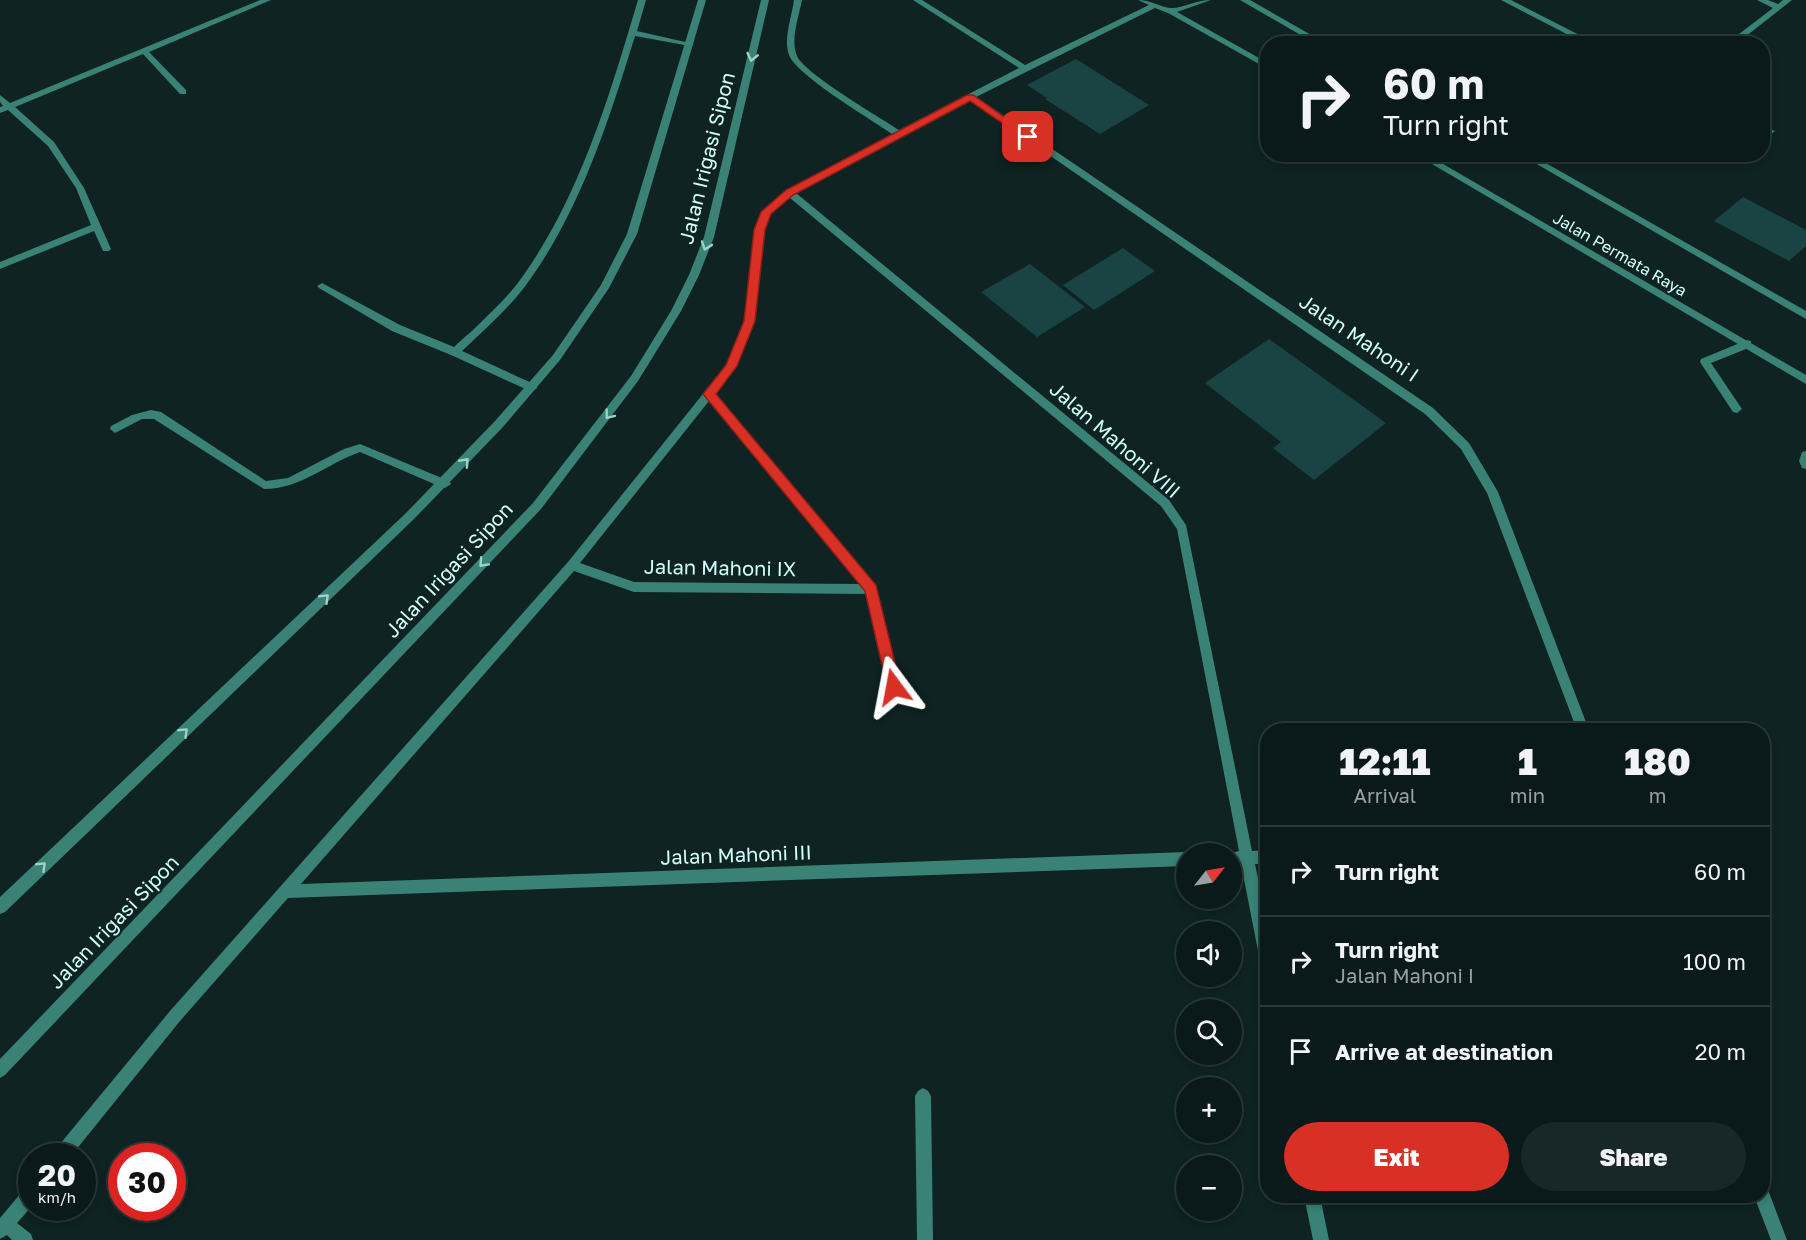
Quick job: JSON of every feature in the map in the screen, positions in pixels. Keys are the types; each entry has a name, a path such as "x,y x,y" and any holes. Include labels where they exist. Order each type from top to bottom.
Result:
{"street":[{"path":"4,108 267,0"},
{"path":"455,352 493,316 527,277 569,206 602,129 642,0"},
{"path":"0,907 445,484 532,388 596,304 619,264 632,234 702,0"},
{"name":"Jalan Irigasi Sipon","path":"0,1070 537,506 617,405 671,324 696,274 709,237 765,0"},
{"path":"798,0 791,47 794,59 820,80 898,134"},
{"path":"917,0 1025,68"},
{"path":"1142,0 1171,11 1260,62"},
{"path":"1171,11 1207,0"},
{"path":"1244,0 1309,36"},
{"path":"1505,0 1577,36"},
{"path":"1761,0 1778,7"},
{"path":"1740,36 1788,0"},
{"path":"72,1143 176,1017 572,565 731,366 749,321 760,230 766,212 790,193 898,134 1025,68 1153,6"},
{"path":"632,33 690,44"},
{"path":"144,50 183,92"},
{"name":"Jalan Mahoni I","path":"970,97 1429,411 1465,446 1492,492 1580,723"},
{"path":"0,98 4,108 51,144 81,188 95,227 106,249"},
{"name":"Jalan Permata Raya","path":"1433,162 1806,380"},
{"path":"1537,162 1806,315"},
{"name":"Jalan Mahoni VIII","path":"790,193 1165,503 1182,528 1236,843"},
{"path":"0,266 95,227"},
{"path":"322,286 396,328 455,352 532,388"},
{"path":"1737,409 1705,362 1747,344"},
{"path":"709,394 871,589 894,687"},
{"path":"115,429 139,416 151,413 158,415 264,485 276,486 297,480 360,448 445,484"},
{"path":"1806,455 1804,458 1806,465"},
{"name":"Jalan Mahoni IX","path":"572,565 634,587 871,589"},
{"path":"1242,858 1260,857"},
{"name":"Jalan Mahoni III","path":"287,891 1176,859"},
{"name":"Jalan Mahoni VIII","path":"1242,869 1260,936"},
{"path":"923,1096 925,1240"},
{"path":"1313,1203 1321,1240"},
{"path":"1765,1203 1779,1240"},
{"path":"18,1209 3,1227 25,1240"}],"building":[{"path":"1076,59 1149,105 1100,134 1027,85"},
{"path":"1743,197 1806,230 1806,246 1789,261 1714,221"},
{"path":"1123,248 1155,271 1094,310 1063,285"},
{"path":"1030,264 1085,307 1037,337 981,292"},
{"path":"1269,339 1386,423 1314,480 1273,448 1281,442 1205,383"}],"route":[{"path":"894,687 871,589 709,394 731,366 749,321 760,230 766,212 790,193 835,167 970,97 1028,137"}]}
